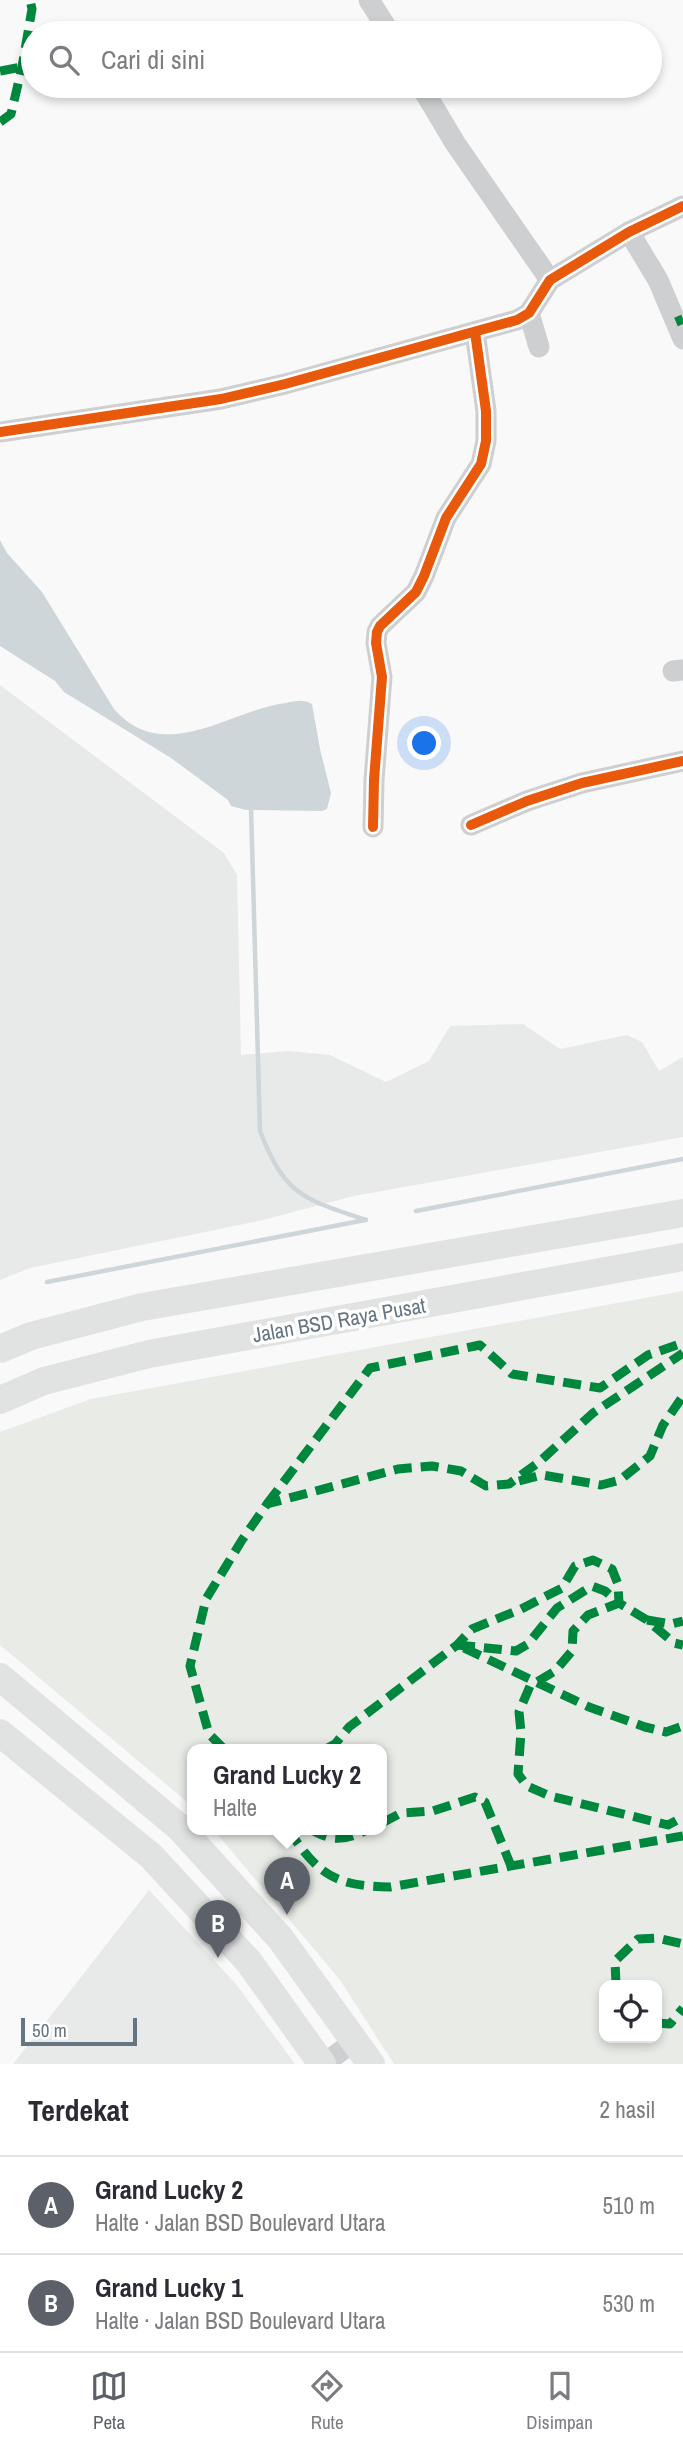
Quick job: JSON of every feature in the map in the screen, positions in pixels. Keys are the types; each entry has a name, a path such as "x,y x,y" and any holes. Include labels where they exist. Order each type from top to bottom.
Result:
{"main road":[{"path":"0,1349 31,1336 142,1307 683,1213"},
{"path":"490,1248 499,1292"},
{"name":"Jalan BSD Raya Pusat","path":"0,1400 44,1381 149,1354 683,1257"},
{"path":"0,1677 180,1828 281,1938 371,2064"},
{"path":"0,1733 151,1856 249,1962 323,2064"}],"street":[{"path":"369,0 382,21"},
{"path":"428,98 455,143 550,280"},
{"path":"0,432 221,399 298,381 517,320 529,313 550,280 629,232 683,206"},
{"path":"629,232 658,279 681,327"},
{"path":"529,313 540,348"},
{"path":"373,827 374,780 383,677 376,643 377,632 416,592 446,518 481,464 486,441 486,411 475,332"},
{"path":"471,825 527,801 582,783 683,761"},
{"path":"323,2064 355,2041"}],"shaded area":[{"path":"0,540 7,553 42,592 114,709 133,725 154,733 175,734 197,730 264,708 299,701 312,704 331,793 327,809 246,810 231,806 228,800 171,758 64,692 55,681 0,646"},
{"path":"0,685 224,853 237,875 241,1055 288,1051 330,1055 386,1082 429,1061 450,1026 523,1024 560,1049 627,1035 642,1042 659,1071 683,1057 683,1137 354,1196 263,1220 30,1268 0,1280"},
{"path":"683,1291 683,2064 394,2064 340,1980 218,1835 387,1835 387,1744 187,1744 187,1802 0,1645 0,1432 91,1399"},
{"path":"149,1890 236,1984 295,2064 13,2064"}],"waterway":[{"path":"251,807 260,1131 278,1169 299,1192 312,1200 366,1220"},
{"path":"416,1211 683,1159"},
{"path":"47,1282 365,1220"}],"marked path":[{"path":"30,0 30,21"},
{"path":"0,71 21,67"},
{"path":"0,122 11,114 21,71"},
{"path":"676,322 683,319"},
{"path":"267,1504 370,1368 480,1345 512,1374 600,1388 648,1355 683,1343"},
{"path":"219,1744 209,1734 190,1666 206,1599 267,1504 398,1469 432,1466 461,1471 486,1486 509,1484 539,1462 593,1413 683,1353"},
{"path":"519,1481 542,1475 601,1485 620,1480 650,1456 663,1425 683,1396"},
{"path":"335,1744 349,1727 457,1645 472,1629 521,1609 562,1588 575,1566 593,1560 612,1569 618,1584 619,1603 647,1620 674,1643 683,1645"},
{"path":"457,1645 516,1651 528,1644 557,1608 592,1586 605,1591 619,1603 588,1615 573,1631 572,1651 555,1671 530,1686 519,1712 521,1732 518,1774 527,1786 550,1796 668,1825 683,1817"},
{"path":"647,1620 671,1624 683,1621"},
{"path":"464,1648 589,1707 645,1727 666,1732 683,1726"},
{"path":"387,1820 401,1813 433,1811 475,1797 485,1802 511,1866"},
{"path":"292,1835 309,1857 330,1875 355,1884 390,1887 683,1836"},
{"path":"323,1835 332,1838 354,1835"},
{"path":"616,1980 615,1961 638,1939 657,1938 683,1944"},
{"path":"662,2023 670,2024 683,2008"}],"cycle path":[{"path":"0,432 221,399 517,320 529,313 550,280 629,232 683,206"},
{"path":"373,827 382,677 376,643 377,632 416,592 446,518 481,464 486,441 486,411 475,332"},
{"path":"471,825 527,801 582,783 683,761"}],"place":[{"name":"Grand Lucky 2","path":"287,1915"},
{"name":"Grand Lucky 1","path":"218,1958"}]}
